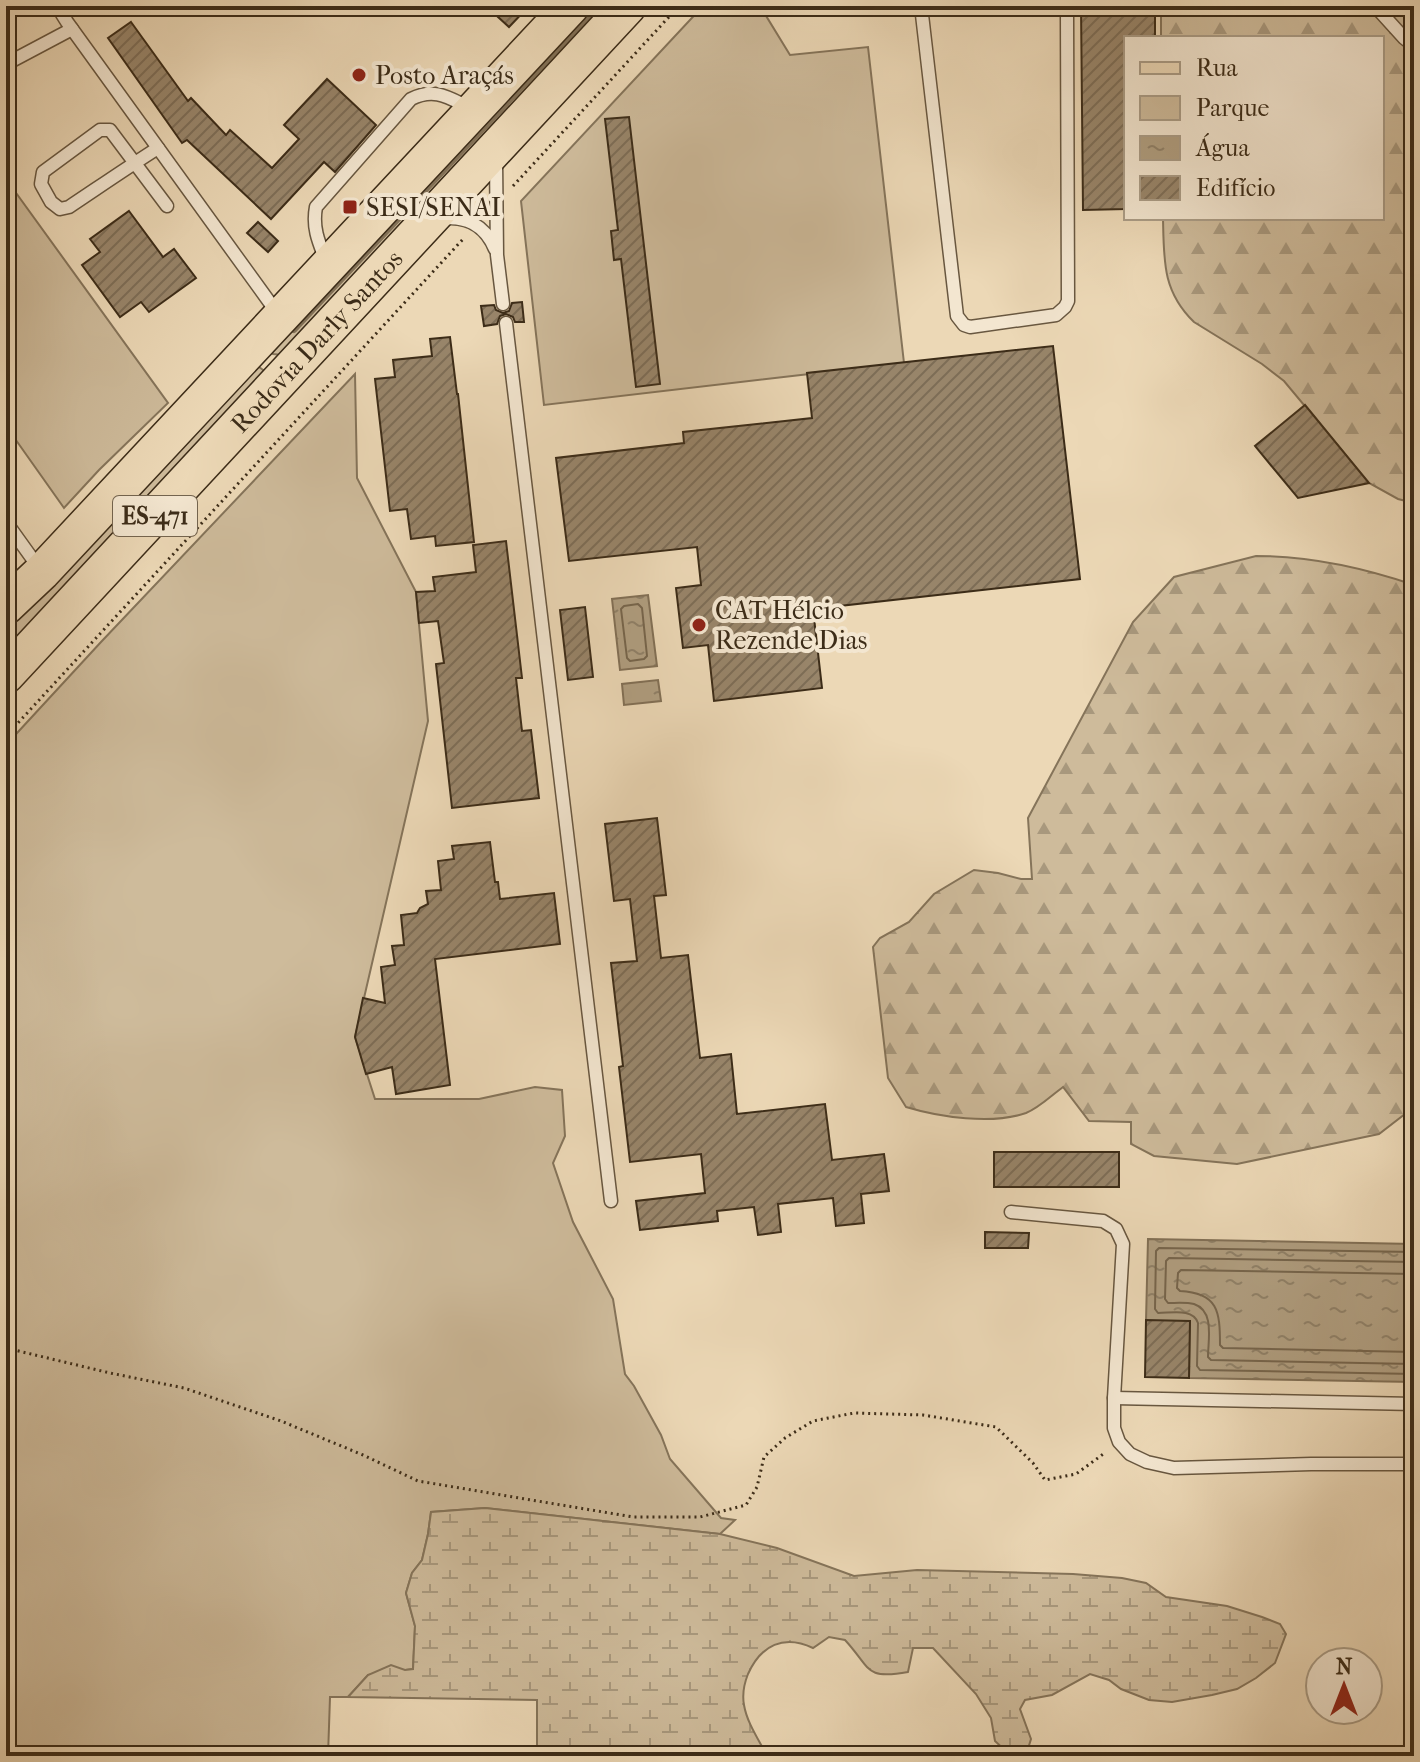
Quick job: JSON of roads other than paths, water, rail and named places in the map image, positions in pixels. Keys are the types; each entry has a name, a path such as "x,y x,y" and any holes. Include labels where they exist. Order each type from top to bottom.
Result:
{"main road":[{"name":"Rodovia Darly Santos","path":"6,675 268,361 280,316 571,6"},
{"name":"Rodovia Darly Santos","path":"6,606 268,361 424,227 628,6"}],"lane":[{"path":"61,6 62,14 280,316"},
{"path":"923,6 957,316 970,327 1056,315 1068,301 1067,14 1063,6"},
{"path":"1375,6 1414,46"},
{"path":"6,64 70,25"},
{"path":"327,265 315,234 316,207 411,99 422,93 444,95 473,110"},
{"path":"158,148 135,163 69,207 60,209 51,202 41,184 43,172 100,130 110,130 135,163 167,206"},
{"path":"496,149 497,255 503,304"},
{"path":"424,227 432,221 461,218 477,225 489,236 497,255"},
{"path":"506,323 611,1201"},
{"path":"6,522 42,572"},
{"path":"1011,1212 1103,1221 1116,1229 1123,1244 1114,1428 1119,1442 1130,1454 1147,1462 1174,1468 1414,1464"},
{"path":"1114,1398 1414,1404"}],"water":[{"path":"648,595 657,666 620,670 612,599"},
{"path":"658,680 661,701 624,705 622,684"},
{"path":"1148,1239 1414,1244 1414,1382 1189,1378 1190,1322 1146,1321"}],"waterway":[{"path":"294,330 598,6"}],"place":[{"name":"Posto Araçás","path":"359,75"},
{"name":"SESI/SENAI","path":"350,207"},
{"name":"CAT Hélcio Rezende Dias","path":"699,625"}]}
